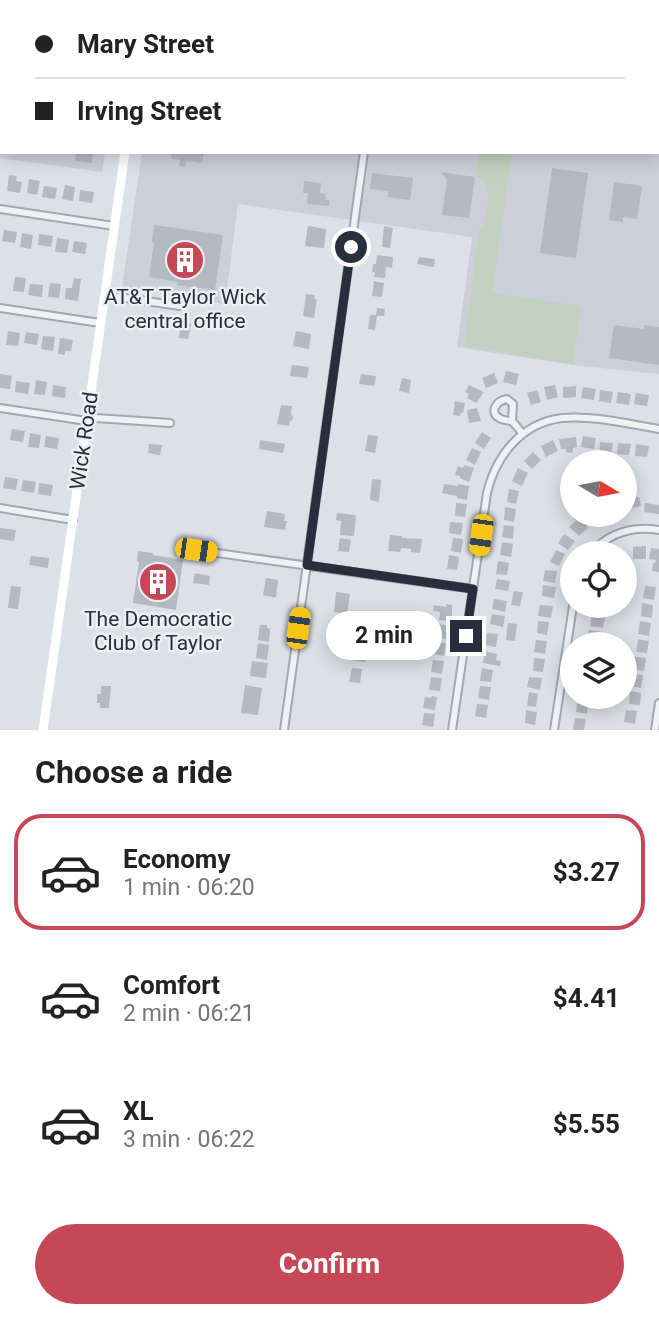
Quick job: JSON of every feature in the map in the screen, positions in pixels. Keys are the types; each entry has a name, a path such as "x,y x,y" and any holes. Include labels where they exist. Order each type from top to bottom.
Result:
{"street":[{"name":"Wick Road","path":"43,730 125,154"},
{"path":"284,730 364,154"},
{"path":"0,209 114,226"},
{"path":"104,295 180,306"},
{"path":"0,308 100,323"},
{"path":"0,408 87,421 96,418 170,423"},
{"path":"452,730 487,494 490,479 502,455 534,427 561,418 589,418 659,429"},
{"path":"512,421 523,434"},
{"path":"0,508 73,520"},
{"path":"603,541 618,533 638,529 659,530"},
{"path":"196,550 473,589"},
{"path":"554,730 571,618"},
{"path":"655,730 659,703"}],"shaded area":[{"path":"0,154 105,154 102,172 0,158"},
{"path":"142,154 659,154 659,374 573,365 457,347 472,237 238,204 225,304 122,287"}],"green space":[{"path":"479,154 512,154 492,293 581,306 573,364 464,346 479,230 483,229 488,200 486,186 476,176"}],"building":[{"path":"76,154 93,154 92,163 75,161"},
{"path":"172,154 204,154 202,163 186,161 185,167 179,166 180,160 171,158"},
{"path":"552,168 588,173 576,258 540,253"},
{"path":"441,172 475,177 469,218 442,215 447,180"},
{"path":"372,173 413,178 410,200 388,197 388,191 370,189"},
{"path":"9,175 17,176 16,181 22,182 20,193 7,191"},
{"path":"29,179 40,181 37,195 27,193"},
{"path":"304,181 321,183 320,193 326,194 325,200 329,200 329,206 307,204 308,193 303,193"},
{"path":"614,182 642,186 637,219 623,217 623,222 609,220"},
{"path":"65,185 75,187 73,201 62,199"},
{"path":"44,186 57,188 55,199 42,197"},
{"path":"80,190 94,192 92,203 79,201"},
{"name":"AT&T Taylor Wick central office","path":"154,225 223,235 215,290 177,285 178,282 149,277"},
{"path":"308,226 326,229 324,248 305,246"},
{"path":"384,226 393,228 390,248 382,247"},
{"path":"4,230 17,232 15,243 2,241"},
{"path":"22,233 33,235 31,249 20,247"},
{"path":"39,234 53,236 51,247 38,245"},
{"path":"57,238 69,240 67,253 55,252"},
{"path":"74,241 87,243 85,254 72,252"},
{"path":"377,255 393,257 392,268 386,267 385,278 374,277 375,272 372,272"},
{"path":"419,257 435,259 434,267 417,264"},
{"path":"15,277 26,278 24,292 13,291"},
{"path":"74,278 81,279 78,301 65,299 66,288 72,288"},
{"path":"374,281 384,283 382,297 372,296"},
{"path":"50,283 61,284 59,298 48,297"},
{"path":"30,284 43,285 42,297 28,295"},
{"path":"306,294 315,295 314,299 317,299 314,318 303,316"},
{"path":"377,308 385,309 384,316 377,316 375,330 368,329 370,315 376,315"},
{"path":"181,322 191,324 188,339 179,338"},
{"path":"614,325 644,329 644,325 659,327 659,365 609,358"},
{"path":"8,331 20,333 18,346 6,345"},
{"path":"296,331 311,334 309,349 293,346"},
{"path":"26,332 39,334 37,345 24,343"},
{"path":"43,336 55,337 53,351 41,349"},
{"path":"60,338 73,340 71,351 65,351 65,355 58,354"},
{"path":"292,365 309,367 307,378 290,376"},
{"path":"506,371 519,374 516,385 503,382"},
{"path":"494,373 498,383 486,388 482,378"},
{"path":"0,374 12,376 10,389 0,388"},
{"path":"361,374 376,376 374,386 359,384"},
{"path":"402,378 411,380 409,393 399,391"},
{"path":"36,380 47,382 45,395 34,394"},
{"path":"16,381 30,383 28,394 15,392"},
{"path":"53,385 66,387 65,398 52,396"},
{"path":"469,385 484,392 476,403 467,398 469,394 465,392"},
{"path":"555,385 558,397 547,400 544,387"},
{"path":"576,386 576,397 563,398 563,387"},
{"path":"583,387 596,389 594,400 581,398"},
{"path":"537,390 541,402 531,405 527,393"},
{"path":"600,390 613,392 611,403 599,401"},
{"path":"618,392 631,394 629,405 616,403"},
{"path":"636,393 649,395 647,406 634,404"},
{"path":"455,401 465,403 460,416 453,415"},
{"path":"281,405 292,406 293,416 289,426 277,424"},
{"path":"477,408 481,421 469,423 467,410"},
{"path":"12,429 25,431 23,442 10,440"},
{"path":"482,432 491,438 484,449 475,443"},
{"path":"30,433 41,435 39,448 28,447"},
{"path":"368,435 378,436 375,453 365,451"},
{"path":"46,436 59,438 57,449 44,447"},
{"path":"583,436 596,438 594,449 581,447"},
{"path":"576,437 577,447 573,450 561,449 559,439"},
{"path":"260,440 285,444 283,453 259,449"},
{"path":"553,440 558,451 546,457 541,446"},
{"path":"600,442 613,443 612,450 599,450"},
{"path":"618,443 631,444 630,450 617,450"},
{"path":"149,444 162,445 160,455 148,453"},
{"path":"636,444 649,446 647,457 637,456"},
{"path":"472,448 481,452 475,465 466,460"},
{"path":"533,452 541,460 532,469 524,461"},
{"path":"464,465 474,468 469,482 455,475 458,466 463,468"},
{"path":"518,468 528,473 522,486 512,481"},
{"path":"5,477 18,479 16,490 3,488"},
{"path":"372,479 381,480 379,502 370,500"},
{"path":"23,480 36,482 34,493 21,491"},
{"path":"39,483 53,485 51,496 38,494"},
{"path":"444,484 469,486 467,500 442,493"},
{"path":"509,489 519,491 516,504 507,502"},
{"path":"456,503 467,504 465,517 455,516"},
{"path":"645,503 659,505 659,514 644,512"},
{"path":"505,507 516,509 514,522 504,520"},
{"path":"267,511 285,514 285,530 264,527"},
{"path":"337,513 356,515 354,536 340,535 341,521 336,520"},
{"path":"450,522 463,523 461,535 449,533"},
{"path":"504,525 514,526 513,539 502,537"},
{"path":"569,527 587,527 579,536"},
{"path":"0,528 16,530 14,541 0,539"},
{"path":"564,534 575,541 560,541 560,544 558,543"},
{"path":"390,535 422,539 420,553 401,548 400,552 388,551"},
{"path":"340,538 351,540 349,552 338,551"},
{"path":"453,538 463,539 461,553 451,551"},
{"path":"502,542 513,544 511,557 500,555"},
{"path":"646,546 646,559 637,559 637,547"},
{"path":"651,548 659,549 659,572 652,571 656,560 649,559"},
{"path":"556,550 560,552 559,566 550,562"},
{"name":"The Democratic Club of Taylor","path":"138,551 183,560 176,610 133,603"},
{"path":"449,555 459,557 457,570 447,569"},
{"path":"31,556 49,558 48,568 29,565"},
{"path":"498,561 509,563 507,575 496,574"},
{"path":"545,570 557,571 555,583 543,581"},
{"path":"195,573 210,576 209,585 193,583"},
{"path":"266,578 278,580 276,598 263,595"},
{"path":"497,579 510,581 508,591 495,589"},
{"path":"543,585 556,587 554,598 542,596"},
{"path":"11,586 21,587 18,609 8,608"},
{"path":"645,586 656,587 654,600 643,598"},
{"path":"514,591 523,592 520,606 511,605"},
{"path":"336,592 350,594 347,613 356,614 355,623 339,622 340,613 334,612"},
{"path":"494,599 507,601 505,612 492,609"},
{"path":"642,603 653,605 652,618 641,616"},
{"path":"446,604 452,605 452,621 439,620 440,612 433,611 434,605 446,607"},
{"path":"540,605 553,606 551,618 538,616"},
{"path":"492,614 505,616 503,627 490,624"},
{"path":"591,618 605,618 603,628 590,626"},
{"path":"538,621 549,622 547,635 537,633"},
{"path":"640,621 651,623 649,636 638,634"},
{"path":"508,623 517,624 515,641 506,640"},
{"path":"438,624 449,626 447,639 436,637"},
{"path":"260,625 267,625 270,629 269,642 258,640"},
{"path":"487,633 498,634 496,647 485,645"},
{"path":"355,635 368,637 365,662 351,660"},
{"path":"638,639 649,641 647,653 637,652"},
{"path":"536,640 547,641 545,654 534,652"},
{"path":"435,642 446,643 444,656 433,654"},
{"path":"258,643 269,645 267,660 256,658"},
{"path":"485,651 497,654 496,660 501,661 500,666 483,663"},
{"path":"637,657 646,658 644,671 637,670"},
{"path":"534,658 545,659 543,672 533,671"},
{"path":"433,660 444,661 442,674 431,672"},
{"path":"252,661 268,663 266,678 250,676"},
{"path":"352,668 362,669 360,683 349,682"},
{"path":"482,668 493,670 491,682 480,681"},
{"path":"637,674 643,675 641,688 637,687"},
{"path":"431,677 442,678 440,691 429,690"},
{"path":"529,677 542,678 540,690 527,687"},
{"path":"245,685 262,688 258,715 241,713"},
{"path":"101,686 111,686 109,708 100,708 100,703 97,703"},
{"path":"480,686 491,687 489,700 478,698"},
{"path":"529,692 538,694 536,707 527,706"},
{"path":"637,692 641,693 640,705 637,705"},
{"path":"425,697 437,697 435,710 423,708"},
{"path":"477,704 488,705 486,718 475,716"},
{"path":"576,709 587,709 587,714 576,712"},
{"path":"526,710 537,712 535,725 525,723"},
{"path":"626,710 637,711 635,724 624,722"},
{"path":"424,713 435,714 433,727 422,725"},
{"path":"575,718 586,719 584,730 573,730"}],"place":[{"name":"AT&T Taylor Wick central office","path":"185,260"},
{"name":"The Democratic Club of Taylor","path":"158,582"}],"route":[{"path":"351,247 307,565 473,589 466,636"}]}
